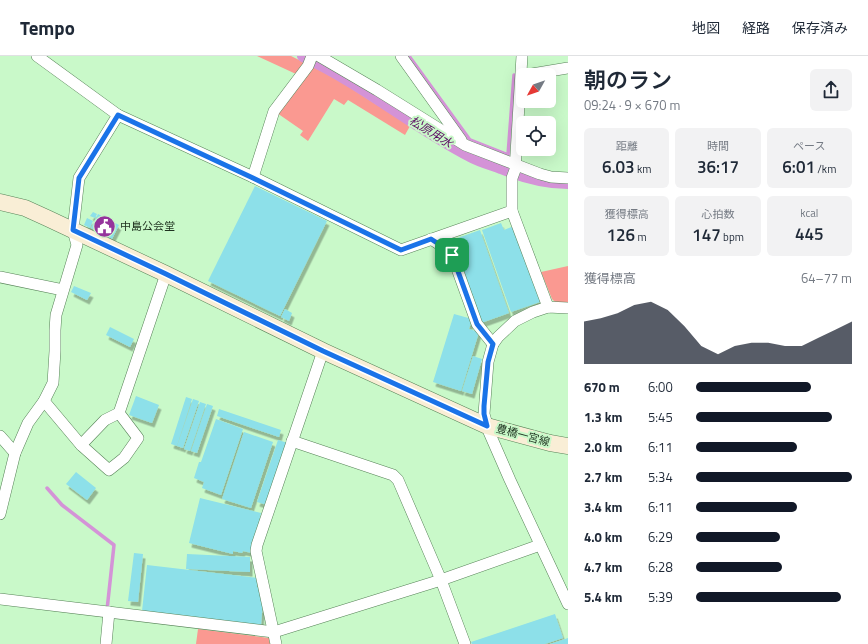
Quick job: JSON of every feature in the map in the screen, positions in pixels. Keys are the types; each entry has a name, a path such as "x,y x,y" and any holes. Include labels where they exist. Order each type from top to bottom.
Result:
{"main road":[{"name":"豊橋一宮線","path":"0,202 24,208 73,230 323,351 487,426 550,443 568,446"}],"street":[{"path":"37,56 118,115 253,178 401,250 512,211"},
{"path":"253,178 274,111 308,66 312,56"},
{"path":"319,56 465,145 514,171 568,178"},
{"path":"401,56 465,145"},
{"path":"522,56 523,68"},
{"path":"556,70 568,68"},
{"path":"520,108 512,211 548,306"},
{"path":"0,514 15,453 28,423 44,401 53,382 55,368 56,316 77,245 73,230 79,178 118,115"},
{"path":"431,239 451,252 477,324 493,344"},
{"path":"81,445 105,420 118,413 166,274"},
{"path":"0,277 63,290"},
{"path":"568,308 548,306 533,312 516,321 493,344 488,362 484,406 487,426 510,480 568,604"},
{"path":"276,644 256,551 323,351"},
{"path":"44,401 81,445 109,470 124,458 138,438 118,413"},
{"path":"0,436 15,453"},
{"path":"292,441 393,475 398,480 441,580 465,644"},
{"path":"0,598 274,632 441,580 540,545"},
{"path":"106,644 109,612"}],"shaded area":[{"path":"257,56 291,56 305,63 296,74"},
{"path":"312,66 341,82 410,126 405,135 348,100 344,105 334,99 308,141 300,135 303,131 277,113"},
{"path":"568,266 568,302 555,302 552,299 541,272"},
{"path":"198,629 269,638 270,644 196,644"}],"building":[{"path":"255,186 327,221 280,316 208,281"},
{"path":"93,212 97,214 95,218 90,216"},
{"name":"中島公会堂","path":"98,214 119,225 112,239 91,228"},
{"path":"87,218 93,221 90,228 84,225"},
{"path":"501,223 504,230 514,226 540,302 511,312 482,230"},
{"path":"480,230 509,313 481,323 452,240"},
{"path":"74,286 91,293 87,300 71,292"},
{"path":"285,309 292,313 289,321 281,317"},
{"path":"454,314 472,319 469,329 479,332 461,391 433,382"},
{"path":"110,327 134,339 130,347 106,335"},
{"path":"473,356 482,359 472,394 462,391"},
{"path":"136,396 159,405 152,423 129,415"},
{"path":"186,397 192,399 177,446 171,444"},
{"path":"193,399 199,401 183,448 177,446"},
{"path":"200,402 206,404 190,451 184,449"},
{"path":"207,404 213,406 197,453 191,451"},
{"path":"219,409 281,430 279,437 217,416"},
{"path":"216,419 243,429 221,495 202,488 204,482 194,478"},
{"path":"244,432 273,442 251,508 222,499"},
{"path":"278,440 288,443 267,505 257,502"},
{"path":"76,472 96,488 87,500 66,484"},
{"path":"200,498 261,513 252,553 233,551 233,554 189,543"},
{"path":"134,553 143,554 138,602 128,601"},
{"path":"187,554 250,557 250,572 186,569"},
{"path":"147,565 258,578 257,587 261,587 263,601 261,625 142,611"},
{"path":"555,614 563,638 545,644 472,644 471,642"},
{"path":"568,638 568,644 550,644"}],"waterway":[{"name":"松原用水","path":"303,56 346,79 428,132 473,158 526,177 542,181 568,183"},
{"path":"409,56 470,140 508,155 514,75"},
{"path":"47,488 62,505 114,545 107,610"}],"place":[{"name":"中島公会堂","path":"105,226"}],"route":[{"path":"118,115 253,178 401,250 431,239 451,252 452,255 477,324 493,344 488,362 484,406 487,426 323,351 73,230 79,178 118,115"}]}
